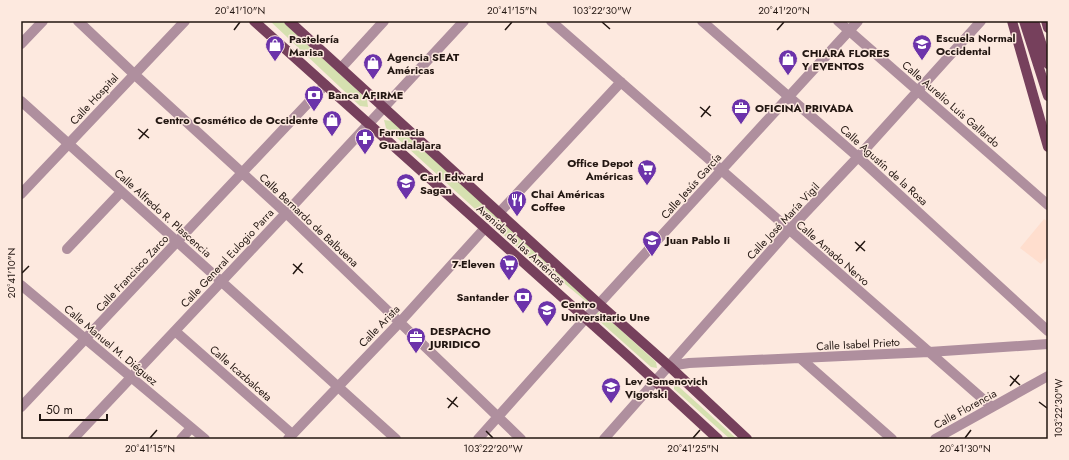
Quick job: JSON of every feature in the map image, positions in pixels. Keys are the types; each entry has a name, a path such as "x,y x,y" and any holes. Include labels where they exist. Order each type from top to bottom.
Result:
{"main road":[{"name":"Avenida de las Américas","path":"254,21 586,318 718,439"},
{"name":"Avenida de las Américas","path":"289,21 383,108 669,366 747,439"},
{"path":"1024,21 1047,94"},
{"path":"1034,21 1048,64"},
{"path":"1046,21 1048,28"},
{"path":"1015,24 1022,55 1048,147"},
{"path":"1022,55 1047,94"},
{"path":"1041,125 1048,136"}],"street":[{"path":"21,44 43,21"},
{"name":"Calle Bernardo de Balbuena","path":"78,21 286,213 521,439"},
{"name":"Calle Hospital","path":"21,194 185,21"},
{"path":"341,68 384,21"},
{"name":"Calle General Eulogio Parra","path":"73,439 464,21"},
{"name":"Calle Amado Nervo","path":"551,21 992,407"},
{"name":"Calle Agustín de la Rosa","path":"702,21 789,96 1048,331"},
{"name":"Calle Aurelio Luis Gallardo","path":"838,21 1048,205"},
{"name":"Calle Jesús García","path":"478,439 586,318 858,21"},
{"name":"Calle José María Vigil","path":"604,439 789,230 858,158 981,21"},
{"path":"499,213 621,82"},
{"name":"Calle Francisco Zarco","path":"21,407 325,85"},
{"name":"Calle Alfredo R. Plascencia","path":"21,101 396,439"},
{"path":"67,250 121,192"},
{"name":"Calle Arista","path":"290,436 400,322 485,228"},
{"name":"Calle Manuel M. Diéguez","path":"21,285 205,439"},
{"name":"Calle Icazbalceta","path":"174,331 290,436"},
{"name":"Calle Isabel Prieto","path":"669,366 689,363 928,352 1048,344"},
{"path":"800,358 892,439"},
{"name":"Calle Florencia","path":"935,439 1048,376"},
{"path":"181,439 191,428"}],"shaded area":[{"path":"1044,219 1048,222 1048,256 1041,264 1020,248"}],"green space":[{"path":"270,21 282,21 367,99 368,107 360,106"},
{"path":"384,120 392,121 589,301 588,303 565,284 551,278 386,128"},
{"path":"601,312 656,362 657,368 651,367 596,318 597,313"},
{"path":"677,385 737,439 730,439 674,389 674,386"}],"place":[{"name":"Escuela Normal Occidental","path":"922,61"},
{"name":"Pastelería Marisa","path":"275,62"},
{"name":"CHIARA FLORES Y EVENTOS","path":"788,76"},
{"name":"Agencia SEAT Américas","path":"373,80"},
{"name":"Banca AFIRME","path":"314,112"},
{"name":"OFICINA PRIVADA","path":"741,125"},
{"name":"Centro Cosmético de Occidente","path":"332,137"},
{"name":"Farmacia Guadalajara","path":"365,155"},
{"name":"Office Depot Américas","path":"647,186"},
{"name":"Carl Edward Sagan","path":"406,200"},
{"name":"Chai Américas Coffee","path":"517,217"},
{"name":"Juan Pablo Ii","path":"652,257"},
{"name":"7-Eleven","path":"509,281"},
{"name":"Santander","path":"523,314"},
{"name":"Centro Universitario Une","path":"547,327"},
{"name":"DESPACHO JURIDICO","path":"416,354"},
{"name":"Lev Semenovich Vigotski","path":"611,404"}]}
